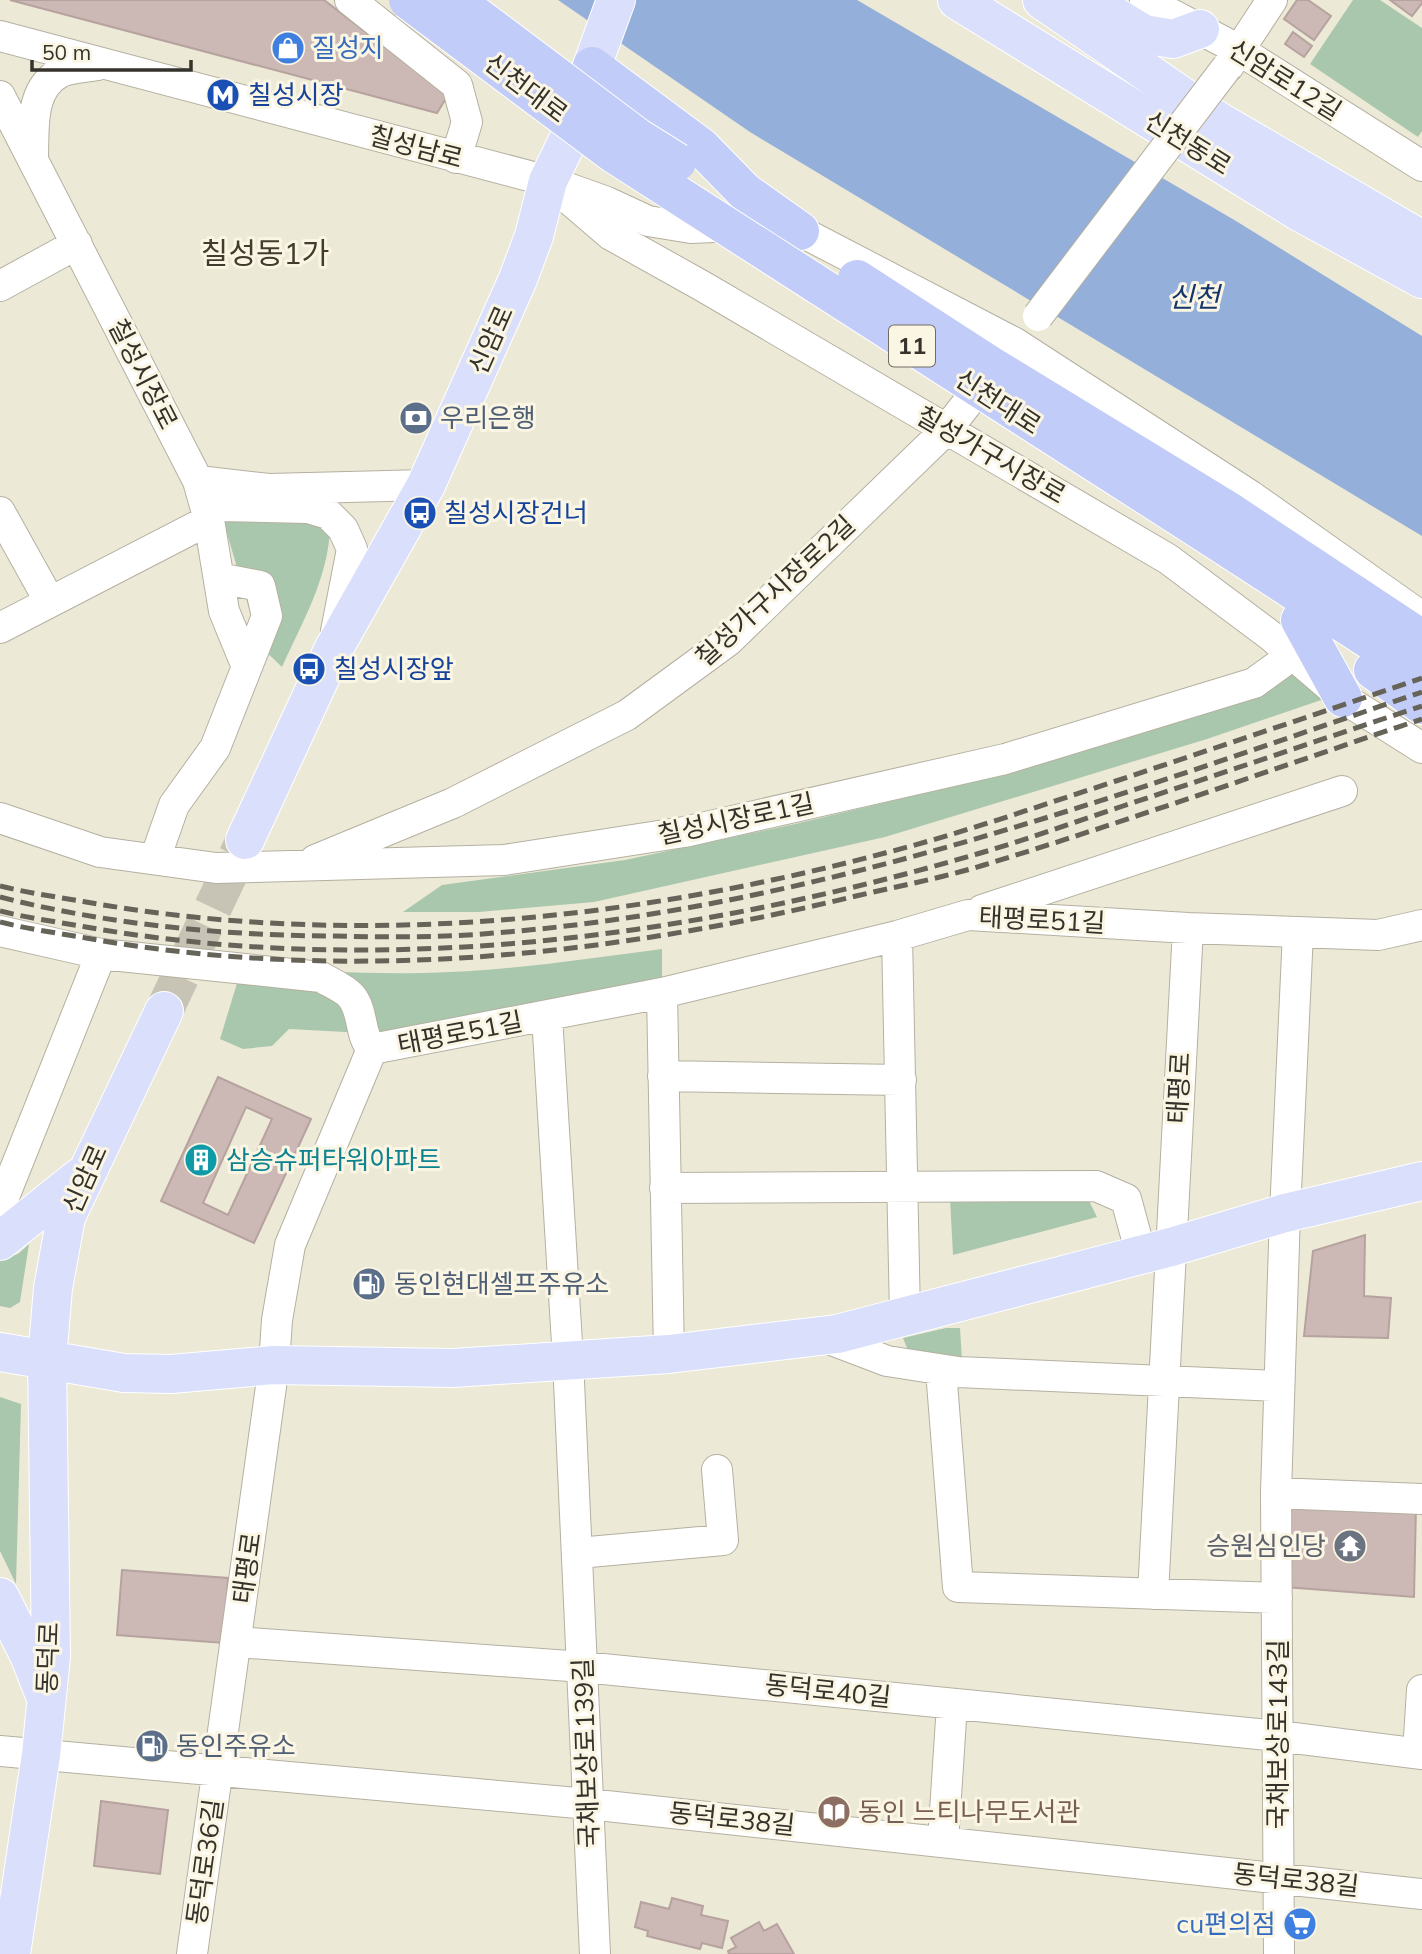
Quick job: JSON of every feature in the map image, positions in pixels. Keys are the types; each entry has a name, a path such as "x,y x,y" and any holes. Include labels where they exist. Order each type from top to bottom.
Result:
{"highway":[{"name":"신천대로","path":"408,0 614,153 1220,524 1298,556 1422,639"},
{"name":"신천대로","path":"455,0 638,137 990,365 1220,524 1258,567 1422,674"},
{"path":"592,66 701,147 745,192 800,231"},
{"path":"1298,556 1422,619"},
{"path":"1258,567 1297,637 1343,698"},
{"path":"1297,637 1422,705"}],"main road":[{"name":"신암로","path":"245,840 333,650 426,485 518,279 534,236 548,181 570,134 617,0"},
{"name":"신천동로","path":"957,0 1298,211 1422,279"},
{"name":"신천동로","path":"1042,0 1218,121 1422,240"},
{"path":"1088,0 1144,34 1173,39 1200,29"},
{"path":"1218,121 1258,122 1422,215"},
{"name":"신암로","path":"47,1359 53,1288 66,1217 164,1011"},
{"path":"0,1241 88,1172"},
{"path":"0,1352 124,1373 171,1374 274,1365 453,1368 669,1354 821,1336 1156,1251 1284,1213 1419,1182"},
{"name":"동덕로","path":"11,1954 41,1755 51,1656 47,1359"},
{"path":"0,1597 30,1657 47,1701"}],"street":[{"path":"350,0 457,85 467,122 456,158"},
{"name":"신암로12길","path":"1145,0 1200,29 1233,58 1422,166"},
{"name":"칠성가구시장로2길","path":"298,867 453,803 627,715 727,642 947,429 1038,316 1233,58 1272,0"},
{"name":"칠성남로","path":"0,36 548,181 607,202 648,221 691,228 748,225 800,231"},
{"path":"33,160 34,111 47,82 62,71 104,64"},
{"name":"칠성시장로","path":"0,96 198,481 209,520 224,611 247,667"},
{"name":"칠성가구시장로","path":"548,181 611,235 947,429 1297,637"},
{"path":"800,231 1015,343 1251,496 1422,619"},
{"path":"0,286 77,244"},
{"path":"198,481 269,489 426,485"},
{"name":"신암로","path":"198,481 219,506 308,508 328,514 343,529 352,549 333,650"},
{"path":"0,512 50,602"},
{"path":"0,628 209,520"},
{"path":"155,859 174,805 215,747 267,616 260,586 219,578"},
{"name":"칠성시장로1길","path":"0,818 100,852 216,868 504,860 684,832 1006,759 1254,683 1297,637"},
{"path":"1343,698 1422,748"},
{"path":"968,915 1342,791"},
{"name":"태평로51길","path":"372,1049 662,993 897,936 968,915 1188,928 1378,935 1422,925"},
{"name":"태평로","path":"1153,1594 1164,1381 1156,1251 1188,928"},
{"path":"0,931 101,954 321,977 350,995 361,1014 366,1042 372,1049"},
{"path":"1284,1213 1298,932"},
{"path":"897,936 905,1316"},
{"path":"0,1207 101,954"},
{"path":"662,993 669,1354"},
{"name":"태평로51길","path":"547,1016 569,1360"},
{"name":"태평로","path":"218,1770 274,1365 277,1320 290,1245 372,1049"},
{"path":"663,1076 901,1080"},
{"path":"665,1188 1096,1186 1126,1199 1156,1251"},
{"name":"국채보상로143길","path":"1279,1954 1276,1493 1284,1213"},
{"path":"821,1336 887,1361 941,1370 1279,1386"},
{"name":"국채보상로139길","path":"569,1360 595,1954"},
{"path":"941,1370 958,1587 1277,1598"},
{"path":"578,1553 723,1540 717,1470"},
{"path":"1276,1493 1422,1499"},
{"name":"동덕로40길","path":"237,1642 583,1667 1278,1735 1420,1754 1422,1690"},
{"path":"943,1842 952,1704"},
{"name":"동덕로38길","path":"0,1751 588,1804 1422,1894"},
{"name":"동덕로36길","path":"192,1954 218,1770"}],"green space":[{"path":"1353,0 1380,0 1422,28 1422,131 1418,137 1310,64"},
{"path":"219,506 302,518 330,531 319,584 282,667 260,646"},
{"path":"1293,673 1327,698 1207,739 885,837 594,902 479,912 403,912 442,885 625,860 795,824 1008,773"},
{"path":"662,949 662,977 383,1034 289,1029 272,1046 243,1049 220,1039 242,967 355,973 453,972"},
{"path":"950,1198 1062,1198 1089,1201 1097,1217 953,1255"},
{"path":"29,1244 20,1302 10,1308 0,1306 0,1259 18,1254"},
{"path":"946,1328 960,1328 962,1360 909,1353 903,1338"},
{"path":"0,1397 21,1404 16,1584 0,1551"}],"water":[{"name":"신천","path":"558,0 857,0 1236,221 1422,336 1422,536 750,132"}],"building":[{"name":"질성지","path":"10,0 324,0 448,95 437,113"},
{"path":"1297,0 1308,0 1331,16 1314,40 1284,19"},
{"path":"1390,0 1422,0 1422,3 1412,16"},
{"path":"1293,32 1312,46 1304,57 1285,44"},
{"name":"삼승슈퍼타워아파트","path":"218,1077 311,1119 254,1243 161,1201","holes":["246,1107 272,1119 228,1215 203,1203"]},
{"path":"1365,1235 1364,1296 1391,1298 1388,1338 1304,1336 1313,1251"},
{"name":"승원심인당","path":"1285,1502 1416,1506 1414,1597 1285,1587"},
{"path":"122,1570 228,1578 224,1643 117,1635"},
{"path":"101,1801 168,1810 160,1874 94,1866"},
{"path":"672,1898 703,1906 701,1915 728,1921 722,1948 702,1943 700,1949 647,1936 648,1931 635,1927 641,1902 669,1909"},
{"path":"759,1922 764,1931 777,1924 794,1954 729,1954 728,1951 736,1947 731,1938"}],"tunnel":[{"path":"164,1011 245,840"}],"railway":[{"path":"0,886 86,902 186,916 286,924 387,925 488,921 588,911 787,877 914,845 1231,743 1422,678"},
{"path":"0,897 121,921 286,935 453,936 615,920 733,899 850,873 966,842 1195,770 1422,692"},
{"path":"0,911 86,927 198,942 310,949 423,949 535,942 647,928 759,908 869,883 977,854 1422,706"},
{"path":"0,922 183,952 280,959 377,961 473,957 666,935 761,917 968,870 1422,719"}],"place":[{"name":"질성지","path":"288,48"},
{"name":"칠성시장","path":"223,95"},
{"name":"우리은행","path":"416,418"},
{"name":"칠성시장건너","path":"420,513"},
{"name":"칠성시장앞","path":"309,669"},
{"name":"삼승슈퍼타워아파트","path":"201,1160"},
{"name":"동인현대셀프주유소","path":"369,1284"},
{"name":"승원심인당","path":"1350,1546"},
{"name":"동인주유소","path":"152,1746"},
{"name":"동인 느티나무도서관","path":"834,1812"},
{"name":"cu편의점","path":"1300,1924"}],"district":[{"name":"칠성동1가","path":"265,254"}]}
